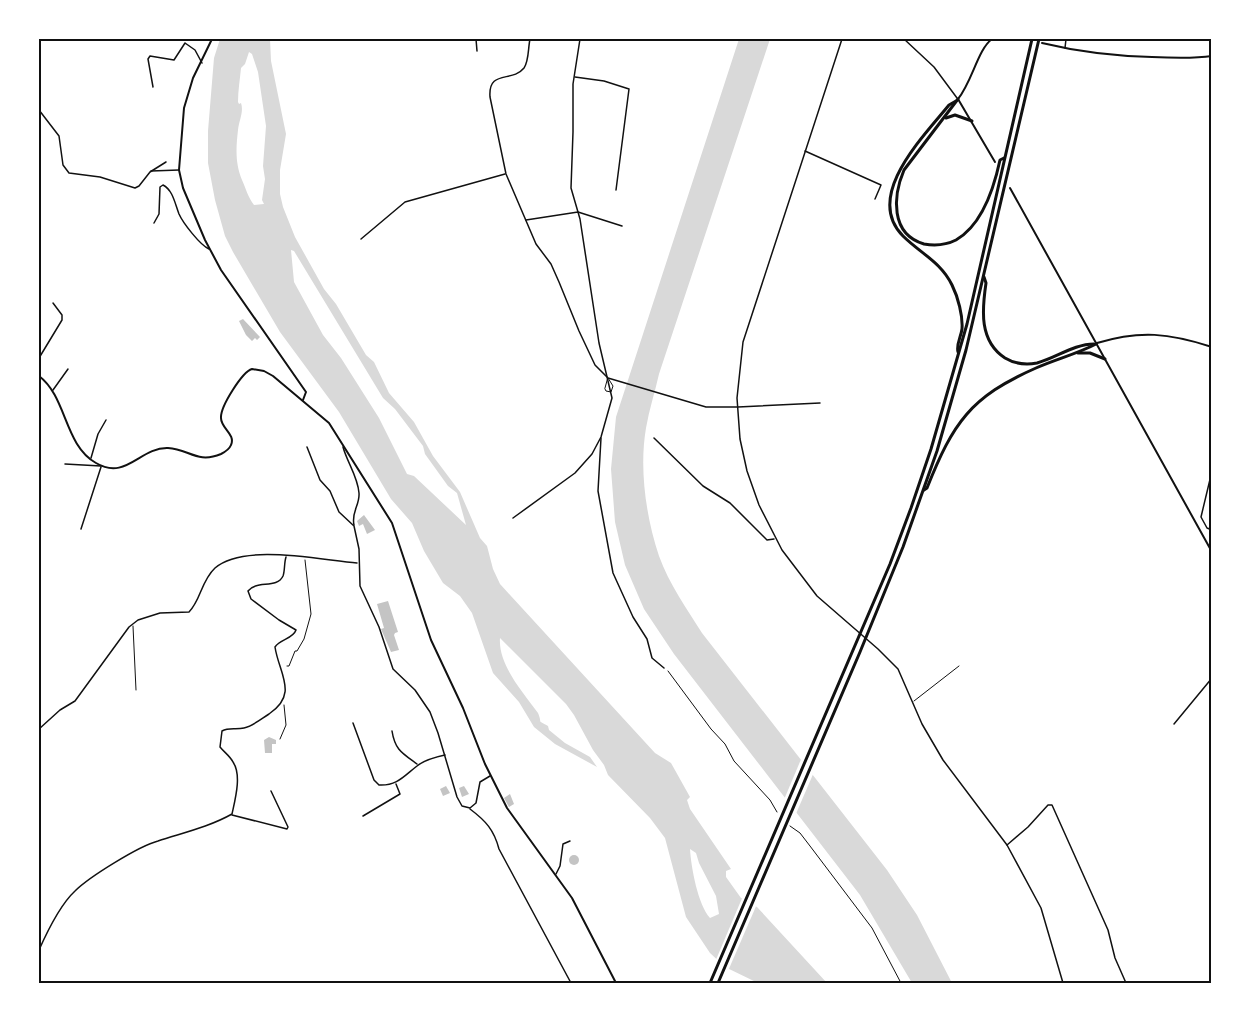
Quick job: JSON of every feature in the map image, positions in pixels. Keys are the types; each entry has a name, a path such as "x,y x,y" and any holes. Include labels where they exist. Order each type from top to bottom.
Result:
{"highway":[{"path":"710,983 866,622 911,508 959,353 1032,39"},
{"path":"718,983 849,679 899,556 922,490 958,381 1039,39"},
{"path":"958,99 913,156 898,183 897,216 902,228 912,238 922,243 941,245 957,239 971,226 985,204 995,182 1000,160 1004,158"},
{"path":"958,99 949,105 909,154 894,181 891,212 898,231 940,267 952,285 962,329 957,348 959,353"},
{"path":"944,118 955,115 972,121"},
{"path":"983,276 986,283 983,318 986,334 996,351 1007,360 1029,364 1047,360 1085,344 1096,344"},
{"path":"922,490 927,488 949,438 982,398 1006,382 1096,344"},
{"path":"1076,352 1090,353 1105,359"}],"street":[{"path":"212,39 187,99 179,170 183,188 210,249 235,292 304,387 306,395 303,400"},
{"path":"476,39 477,51"},
{"path":"530,39 527,62 523,69 518,73 496,79 491,86 490,97 506,174 536,244 560,282 595,365 608,378 706,407 820,403"},
{"path":"513,518 574,473 592,454 601,437 612,399 598,343 578,212 571,188 573,77 580,39"},
{"path":"842,39 745,333 740,364 738,407 747,471 759,506 775,539 809,587 832,610 879,649 898,669 943,760 1007,845 1041,908 1063,983"},
{"path":"904,39 934,67 958,99 995,162"},
{"path":"958,99 970,81 984,46 992,39"},
{"path":"1065,49 1066,39"},
{"path":"153,87 148,59 150,56 174,60 185,43 195,50 202,63"},
{"path":"1042,43 1065,49 1114,56 1188,58 1212,56"},
{"path":"573,77 604,81 629,89 616,190"},
{"path":"39,110 58,136 63,165 69,173 100,177 135,188 150,172 166,162"},
{"path":"805,151 881,184 875,199"},
{"path":"150,172 163,169 179,170"},
{"path":"361,239 405,202 506,174"},
{"path":"154,223 159,214 160,187 163,185 170,192 183,222 202,244 210,249"},
{"path":"1010,188 1212,552"},
{"path":"525,220 578,212 622,226"},
{"path":"39,358 62,320 62,315 53,303"},
{"path":"1096,344 1135,334 1166,336 1212,347"},
{"path":"52,390 68,369"},
{"path":"65,465 83,464 92,467 121,468 164,448 176,449 202,458 226,451 232,444 232,439 221,423 221,414 239,380 249,369 258,369 268,373 326,420 392,523 431,640 463,708 490,776 507,808 556,874 581,914 616,983"},
{"path":"39,376 52,390 79,445 90,459 102,466"},
{"path":"90,459 98,434 106,420"},
{"path":"601,437 598,491 613,573 633,617 647,639 652,658 664,668"},
{"path":"654,438 703,486 730,503 767,540 775,539"},
{"path":"342,443 359,492 358,504 352,515 358,549 360,586 379,627 393,669 415,690 430,712 460,802 465,808 470,808 482,818 492,829 499,849 571,983"},
{"path":"307,447 318,477 330,491 335,506 354,526"},
{"path":"81,529 102,466"},
{"path":"1212,471 1201,517 1207,528 1212,530"},
{"path":"39,729 60,710 75,701 124,631 133,624 160,613 189,612 195,606 200,590 211,573 228,559 246,555 292,555 358,563"},
{"path":"232,814 236,793 236,771 233,761 220,747 222,731 246,728 276,709 283,700 284,676 275,647 279,642 294,635 296,630 251,599 248,591 257,585 277,582 281,579 286,556"},
{"path":"1174,724 1212,678"},
{"path":"353,723 375,782 381,785 396,783 418,765 446,755"},
{"path":"392,731 400,752 418,765"},
{"path":"470,808 476,804 480,782 490,776"},
{"path":"363,816 400,794 396,783"},
{"path":"39,950 75,891 150,843 186,833 232,814 287,830 271,790"},
{"path":"1007,845 1048,805 1052,805 1108,930 1115,958 1126,983"},
{"path":"556,874 560,866 563,844 570,841"}],"lane":[{"path":"608,378 604,389 606,392 611,392"},
{"path":"133,624 136,690"},
{"path":"913,702 959,666"}],"path":[{"path":"287,666 304,639 311,619 305,558"},
{"path":"280,739 286,725 283,700"}],"shaded area":[{"path":"220,39 270,39 271,61 286,134 280,170 280,194 295,237 324,289 336,304 366,355 374,362 389,393 414,422 433,456 460,492 480,538 487,546 500,584 655,753 671,763 690,797 687,800 690,809 731,869 726,871 726,877 741,898 757,907 827,983 758,983 725,967 710,953 686,917 665,838 650,818 608,775 566,704 500,638 500,648 507,668 538,713 540,721 565,743 590,757 597,767 555,744 534,727 519,702 493,673 472,613 460,596 443,583 424,551 412,523 391,499 339,412 280,332 225,236 208,163 208,131 214,58","holes":["249,52 252,54 258,72 266,126 263,166 265,179 262,200 264,204 254,205 240,174 237,155 242,110 241,103 238,102 241,68","291,250 294,251 383,398 395,409 423,446 425,454 448,486 457,493 466,525 414,476 407,474 379,418 341,358 323,335 294,282","690,849 696,853 716,896 719,914 710,918 706,912 694,875"]},
{"path":"739,39 770,39 659,374 650,408 643,460 650,525 659,556 668,576 702,633 887,870 917,915 952,983 912,983 860,895 674,654 644,609 625,565 615,522 611,469 616,417"}],"pier":[{"path":"802,757 814,772 795,816 783,802"},
{"path":"743,896 757,904 728,971 715,962"}],"building":[{"path":"243,319 260,337 257,340 255,338 252,341 246,335 239,321"},
{"path":"364,515 375,530 367,534 363,524 359,526 357,521"},
{"path":"388,601 398,632 394,635 399,650 391,652 381,629 384,628 377,604"},
{"path":"269,737 276,740 276,744 272,744 272,753 265,753 264,740"},
{"path":"446,786 450,793 443,796 440,789"},
{"path":"464,786 469,794 462,797 459,788"},
{"path":"510,794 514,804 509,807 504,798"},
{"path":"574,855 579,860 574,865 569,860"}]}
